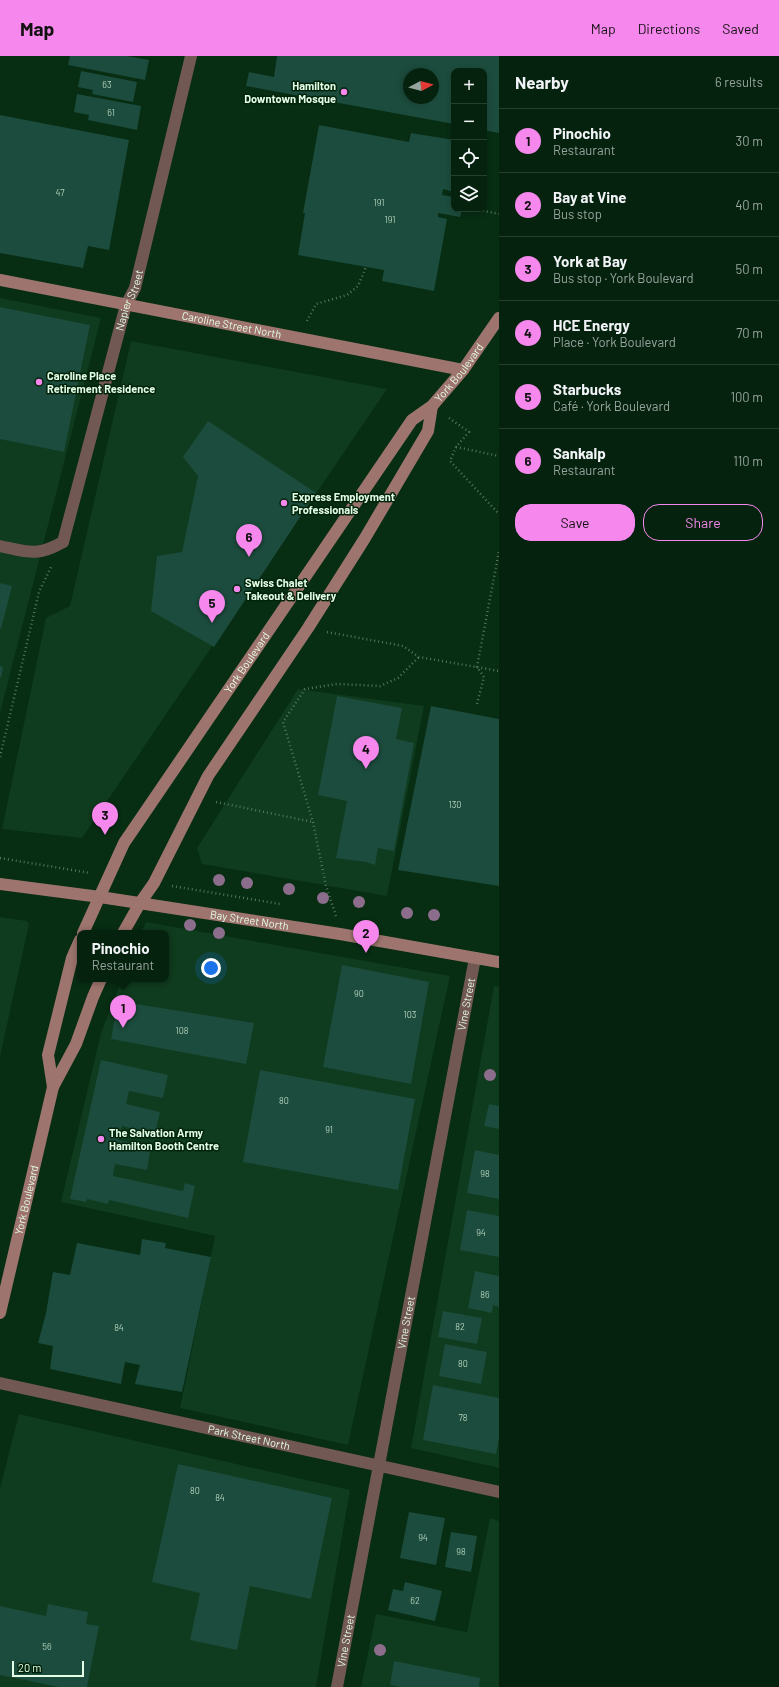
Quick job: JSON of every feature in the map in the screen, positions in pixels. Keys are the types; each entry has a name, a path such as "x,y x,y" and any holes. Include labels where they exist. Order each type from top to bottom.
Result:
{"main road":[{"name":"Caroline Street North","path":"0,280 463,370"},
{"name":"York Boulevard","path":"84,930 124,843 171,771 412,420 432,406 463,370 499,318"},
{"name":"York Boulevard","path":"125,930 170,854 175,840 196,798 221,755 308,628 365,538 428,431 432,406"},
{"name":"Bay Street North","path":"0,884 100,897 340,934 499,962"},
{"name":"York Boulevard","path":"53,1088 48,1055 72,958 77,947"},
{"name":"York Boulevard","path":"0,1313 53,1088 76,1044 100,982"}],"street":[{"name":"Napier Street","path":"63,542 126,304 135,288 191,56"},
{"path":"0,546 34,553 49,550 63,542"},
{"name":"Vine Street","path":"337,1687 475,958"},
{"name":"Park Street North","path":"0,1383 499,1492"}],"path":[{"path":"487,212 499,214"},
{"path":"296,338 316,304 347,295 358,286 366,267"},
{"path":"469,432 456,447 450,461 499,514"},
{"path":"456,447 499,456"},
{"path":"0,757 39,592 63,542"},
{"path":"477,704 484,677 477,667 499,551"},
{"path":"308,628 403,646 419,657 499,671"},
{"path":"340,934 326,886 313,822 282,722 305,690 336,684 380,686 398,678 419,657"},
{"path":"196,798 313,822"},
{"path":"0,858 61,868"}],"shaded area":[{"path":"0,298 101,318 0,713"},
{"path":"131,341 387,389 82,838 2,829 46,618 70,606"},
{"path":"298,689 424,706 387,896 202,864 197,848"},
{"path":"0,917 27,921 29,924 0,1057"},
{"path":"146,922 450,976 348,1445 180,1408 215,1236 61,1202 101,1033 121,982 169,982 169,930 142,930"},
{"path":"494,986 499,987 499,1468 411,1448"},
{"path":"19,1414 350,1490 316,1687 0,1687 0,1488"},
{"path":"490,1518 499,1521 499,1687 361,1687 376,1614 467,1632"}],"building":[{"path":"70,56 127,56 149,60 145,80 68,65"},
{"name":"Hamilton Downtown Mosque","path":"277,56 499,56 499,133 487,131 487,68 451,68 451,123 246,86 249,72 274,77"},
{"path":"81,71 137,82 133,102 92,94 93,90 78,87"},
{"path":"77,94 141,106 137,130 88,120 89,115 74,112"},
{"path":"0,115 129,140 109,250 88,246 83,268 0,253"},
{"path":"319,125 409,142 411,133 451,140 451,191 443,189 442,195 451,196 451,212 461,212 460,217 438,213 438,217 447,219 434,291 382,281 384,270 298,255 305,213 303,213"},
{"name":"Caroline Place Retirement Residence","path":"0,307 90,325 64,452 0,439"},
{"path":"208,421 316,493 214,647 151,611 157,556 182,552 198,476 183,457"},
{"path":"0,583 12,586 1,629 0,629"},
{"path":"0,666 3,667 1,678 0,677"},
{"path":"337,696 402,708 396,739 414,743 394,851 378,848 375,865 366,862 336,858 347,801 318,795"},
{"path":"431,706 499,719 499,886 398,870"},
{"path":"342,965 429,982 411,1084 323,1067"},
{"path":"124,1002 254,1023 246,1064 111,1039 117,1006"},
{"name":"The Salvation Army Hamilton Booth Centre","path":"101,1060 168,1075 163,1098 129,1091 126,1104 160,1112 155,1134 122,1126 118,1140 151,1146 147,1170 115,1164 113,1176 183,1191 185,1183 195,1186 188,1218 109,1200 108,1204 87,1199 86,1202 70,1199"},
{"path":"260,1070 415,1099 398,1190 243,1162"},
{"path":"489,1104 499,1106 499,1129 484,1126"},
{"path":"475,1150 499,1155 499,1199 467,1193"},
{"path":"467,1210 499,1216 499,1257 460,1250"},
{"path":"142,1239 166,1243 165,1248 211,1257 182,1392 135,1384 140,1365 125,1362 121,1384 50,1369 53,1346 38,1343 46,1313 53,1272 70,1275 77,1243 140,1255"},
{"path":"475,1271 499,1276 499,1307 493,1305 492,1313 468,1308"},
{"path":"443,1311 482,1318 477,1344 438,1337"},
{"path":"445,1344 487,1352 481,1384 439,1376"},
{"path":"433,1385 499,1398 499,1438 496,1454 423,1440"},
{"path":"178,1464 332,1498 311,1599 250,1586 237,1650 190,1640 200,1593 152,1582"},
{"path":"409,1512 445,1518 436,1565 400,1558"},
{"path":"451,1532 477,1536 471,1572 445,1567"},
{"path":"405,1582 442,1591 435,1621 388,1610 393,1589 403,1591"},
{"path":"48,1604 88,1612 86,1624 99,1626 87,1687 59,1687 0,1675 0,1606 46,1616"},
{"path":"394,1661 480,1678 479,1687 400,1687 390,1685"}],"place":[{"name":"Hamilton Downtown Mosque","path":"344,92"},
{"name":"Caroline Place Retirement Residence","path":"39,382"},
{"name":"Express Employment Professionals","path":"284,503"},
{"name":"Sankalp","path":"249,557"},
{"name":"Swiss Chalet Takeout & Delivery","path":"237,589"},
{"name":"Starbucks","path":"212,623"},
{"name":"HCE Energy","path":"366,769"},
{"name":"York at Bay","path":"105,835"},
{"name":"Bay at Vine","path":"366,953"},
{"name":"Pinochio","path":"123,1028"},
{"name":"The Salvation Army Hamilton Booth Centre","path":"101,1139"}]}
